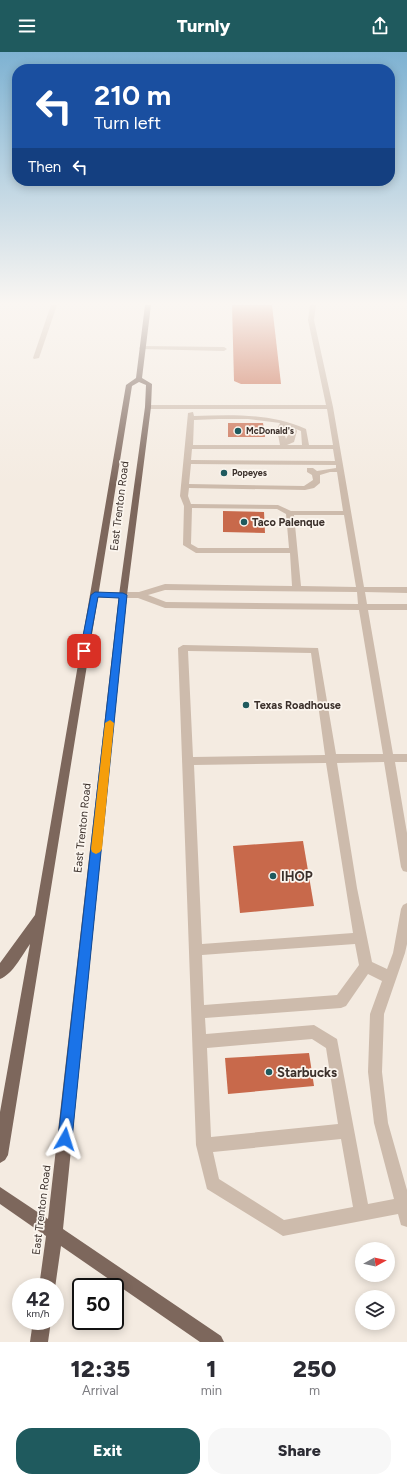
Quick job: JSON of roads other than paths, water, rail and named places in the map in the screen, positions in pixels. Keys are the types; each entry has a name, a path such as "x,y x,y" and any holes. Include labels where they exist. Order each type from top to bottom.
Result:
{"main road":[{"path":"139,379 140,365"},
{"name":"East Trenton Road","path":"0,1155 129,385 139,379 149,384 148,407 123,595 55,1232 48,1278"},
{"path":"0,974 12,959 41,915"},
{"path":"0,1195 215,1342"},
{"path":"39,1342 41,1330"}],"street":[{"path":"321,365 330,408 363,607 404,830 407,867"},
{"path":"148,407 192,406 330,408"},
{"path":"192,406 184,496 188,506 187,545 196,550 293,551"},
{"path":"191,418 267,418 284,422 304,430 306,447"},
{"path":"284,422 280,429 284,445"},
{"path":"284,422 294,431 291,440 284,445"},
{"path":"189,446 284,445 336,447"},
{"path":"187,462 299,462 340,466"},
{"path":"299,462 316,474"},
{"path":"316,474 340,466"},
{"path":"185,486 305,488 311,486 316,481 316,474"},
{"path":"188,506 278,507 290,513 347,513"},
{"path":"290,513 297,589"},
{"path":"95,595 139,595 165,587 407,590"},
{"path":"139,595 165,605 407,607"},
{"path":"198,1012 341,1001 366,966 360,938 315,650 183,648 195,950 204,1145 212,1184 283,1228 362,1213 405,1212 381,1124 375,1072 377,1014 399,953 407,909"},
{"path":"188,761 407,758"},
{"path":"195,950 360,938"},
{"path":"366,966 391,978"},
{"path":"199,1042 314,1032 332,1044 362,1213"},
{"path":"204,1145 347,1131"}],"place":[{"name":"McDonald's","path":"238,431"},
{"name":"Popeyes","path":"224,473"},
{"name":"Taco Palenque","path":"244,522"},
{"name":"Texas Roadhouse","path":"246,705"},
{"name":"IHOP","path":"273,876"},
{"name":"Starbucks","path":"269,1072"}]}
